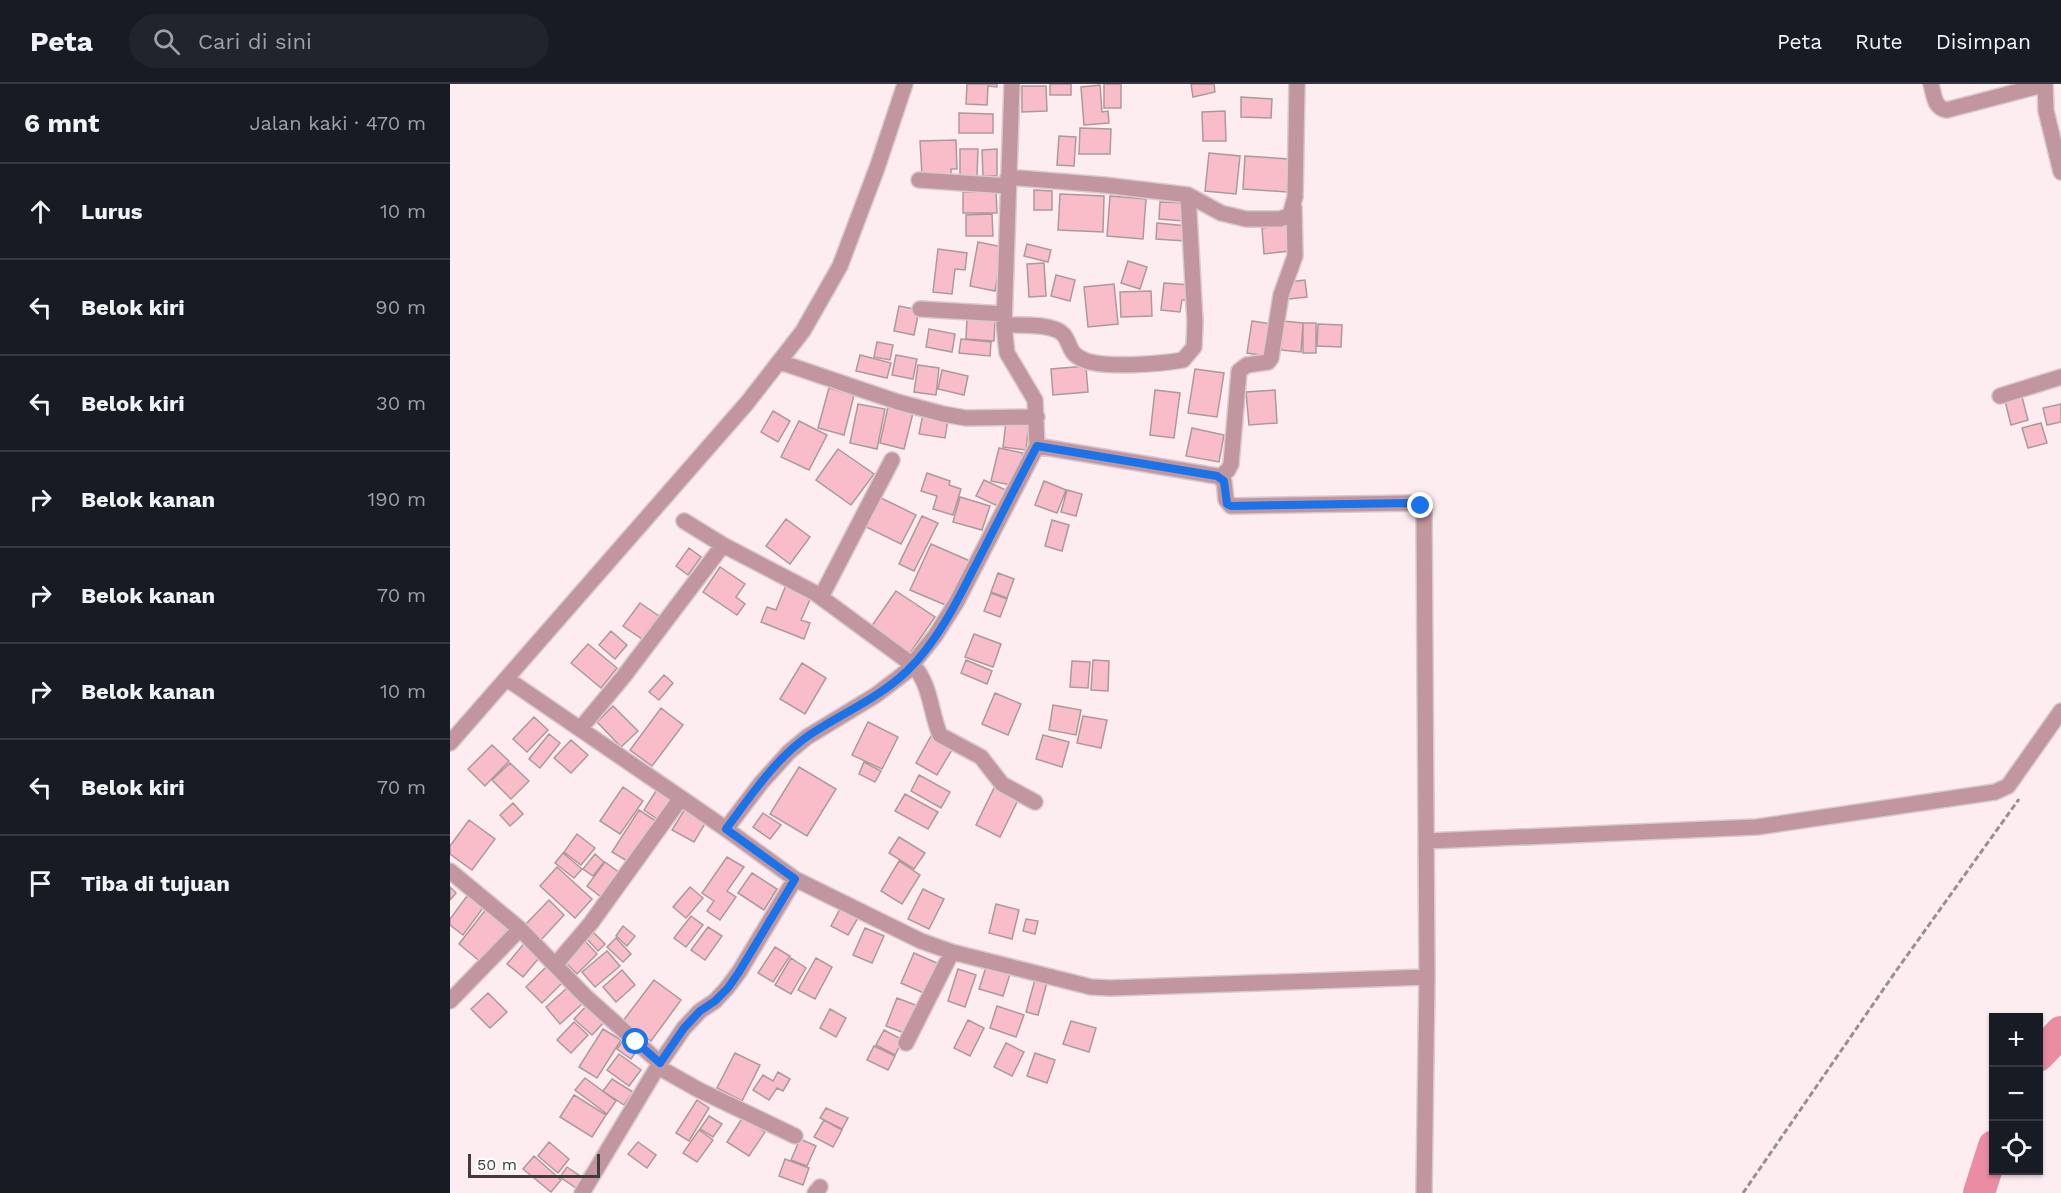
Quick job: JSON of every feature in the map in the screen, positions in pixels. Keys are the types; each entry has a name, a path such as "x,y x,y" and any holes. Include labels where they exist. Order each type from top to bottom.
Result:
{"street":[{"path":"450,743 747,403 803,331 840,266 878,168 905,84"},
{"path":"726,829 761,783 789,752 807,737 876,695 913,665 957,603 1037,446 1034,395 1008,353 1004,320 1012,84"},
{"path":"1220,477 1231,464 1239,371 1247,365 1268,362 1271,358 1281,295 1295,256 1297,84"},
{"path":"1931,84 1937,104 1940,108 1947,110 2039,84"},
{"path":"2045,84 2046,111 2061,172"},
{"path":"919,180 1104,184 1188,195 1221,213 1246,219 1280,219 1290,215 1294,207"},
{"path":"920,309 1055,329 1064,335 1071,352 1082,360 1095,364 1147,364 1183,360 1194,347 1188,195"},
{"path":"780,362 898,402 943,414 993,419 1037,417"},
{"path":"2000,396 2061,377"},
{"path":"1037,446 1220,477 1224,481 1227,504 1231,506 1411,503 1424,509 1427,841 1424,1193"},
{"path":"820,597 892,460"},
{"path":"684,521 723,545 820,597 913,665 927,685 940,735 981,758 1002,784 1035,802"},
{"path":"580,729 624,676 723,545"},
{"path":"507,678 795,879 921,941 952,952 1091,987 1427,978"},
{"path":"1427,841 1757,827 1995,792 2007,786 2061,711"},
{"path":"556,964 591,922 681,798"},
{"path":"450,871 520,929 585,996 659,1065 699,1090 795,1136"},
{"path":"582,1193 659,1065 684,1028 700,1011 728,988 795,879"},
{"path":"450,1001 520,929"},
{"path":"906,1043 952,952"}],"path":[{"path":"1743,1193 1896,971 2019,799"}],"building":[{"path":"967,84 997,84 997,87 988,86 987,105 966,104"},
{"path":"1050,84 1071,84 1071,95 1050,95"},
{"path":"1104,84 1121,84 1121,108 1104,108"},
{"path":"1191,84 1214,84 1215,92 1193,97"},
{"path":"1100,85 1102,112 1108,111 1109,123 1084,125 1081,87"},
{"path":"1022,86 1046,86 1047,111 1022,112"},
{"path":"1241,97 1272,99 1271,118 1241,117"},
{"path":"1225,111 1226,141 1203,141 1202,112"},
{"path":"959,113 993,114 993,133 959,133"},
{"path":"1080,128 1111,129 1110,154 1079,154"},
{"path":"1059,136 1076,137 1074,166 1057,165"},
{"path":"956,140 957,169 951,169 951,174 922,175 920,141"},
{"path":"960,149 978,149 977,176 960,176"},
{"path":"997,149 997,176 983,176 982,150"},
{"path":"1209,153 1240,156 1236,194 1205,191"},
{"path":"1245,156 1289,159 1287,192 1243,189"},
{"path":"1034,190 1052,191 1052,210 1034,210"},
{"path":"963,192 996,192 997,213 963,213"},
{"path":"1060,194 1104,196 1103,232 1058,230"},
{"path":"1110,196 1146,199 1143,239 1107,236"},
{"path":"1160,202 1185,203 1184,221 1159,219"},
{"path":"992,214 993,236 966,236 966,215"},
{"path":"1157,223 1187,226 1185,241 1156,239"},
{"path":"1287,225 1289,251 1264,254 1262,228"},
{"path":"978,242 1003,247 995,291 970,286"},
{"path":"1027,244 1051,250 1048,262 1024,256"},
{"path":"938,249 967,253 965,270 955,269 952,294 933,292"},
{"path":"1128,261 1147,267 1140,289 1121,283"},
{"path":"1044,263 1046,296 1029,297 1027,264"},
{"path":"1056,275 1075,280 1070,301 1051,296"},
{"path":"1305,280 1307,297 1289,299 1288,282"},
{"path":"1164,283 1191,285 1189,300 1182,300 1180,312 1161,310"},
{"path":"1114,284 1118,324 1088,327 1084,287"},
{"path":"1151,291 1152,316 1121,317 1120,292"},
{"path":"899,306 919,310 914,335 894,331"},
{"path":"967,318 995,320 994,341 966,339"},
{"path":"1252,321 1272,324 1267,356 1247,353"},
{"path":"1283,321 1303,323 1301,352 1281,350"},
{"path":"1303,323 1316,323 1316,353 1303,353"},
{"path":"1318,324 1342,325 1341,347 1317,346"},
{"path":"929,329 955,334 952,352 926,347"},
{"path":"961,339 991,342 990,356 959,353"},
{"path":"877,342 893,345 890,360 874,357"},
{"path":"860,355 891,363 887,378 856,371"},
{"path":"896,355 917,359 913,379 892,375"},
{"path":"918,365 939,368 936,395 914,392"},
{"path":"1086,366 1088,392 1053,395 1051,369"},
{"path":"1195,369 1224,373 1217,417 1188,413"},
{"path":"942,370 968,376 964,395 938,389"},
{"path":"829,388 854,395 844,435 818,428"},
{"path":"1155,390 1180,393 1174,438 1150,435"},
{"path":"1275,390 1277,423 1249,425 1246,392"},
{"path":"2021,393 2028,420 2011,425 2004,397"},
{"path":"858,404 885,409 877,449 850,443"},
{"path":"2061,404 2061,422 2047,425 2043,408"},
{"path":"888,407 913,413 904,449 880,443"},
{"path":"773,411 790,421 778,442 761,432"},
{"path":"923,414 948,419 945,438 919,434"},
{"path":"799,421 827,435 809,470 781,457"},
{"path":"1006,421 1029,423 1026,450 1003,447"},
{"path":"2041,423 2047,443 2028,448 2022,428"},
{"path":"1192,428 1224,435 1219,462 1186,456"},
{"path":"999,448 1023,453 1016,486 991,481"},
{"path":"838,449 874,474 851,505 816,480"},
{"path":"927,473 950,481 949,485 961,489 953,515 933,509 937,496 921,491"},
{"path":"984,480 1008,491 1000,507 976,496"},
{"path":"1044,481 1066,490 1057,513 1035,505"},
{"path":"1067,490 1082,494 1076,516 1061,512"},
{"path":"877,496 916,515 901,544 862,525"},
{"path":"960,497 990,506 982,530 953,522"},
{"path":"922,516 938,523 914,571 899,564"},
{"path":"786,519 810,537 790,564 766,546"},
{"path":"1052,520 1069,525 1062,551 1045,546"},
{"path":"931,544 970,561 950,607 910,590"},
{"path":"689,548 701,557 688,575 676,566"},
{"path":"720,567 745,584 736,597 745,604 737,615 703,592"},
{"path":"998,573 1014,579 1007,598 991,592"},
{"path":"786,585 812,595 801,620 810,623 804,639 761,622 767,607 776,610"},
{"path":"896,591 935,617 910,653 871,627"},
{"path":"991,593 1007,599 1000,617 984,611"},
{"path":"640,603 659,616 642,639 623,626"},
{"path":"611,631 627,645 615,659 599,645"},
{"path":"974,634 1001,644 993,667 965,657"},
{"path":"588,644 617,668 601,688 571,663"},
{"path":"966,660 992,671 987,684 961,673"},
{"path":"1093,660 1109,661 1108,691 1091,690"},
{"path":"1072,661 1090,662 1088,688 1070,687"},
{"path":"802,663 826,678 805,714 780,699"},
{"path":"664,675 673,683 659,700 649,692"},
{"path":"995,693 1021,704 1008,735 982,724"},
{"path":"1053,705 1081,710 1076,735 1049,730"},
{"path":"613,706 638,731 621,747 597,722"},
{"path":"661,708 683,725 652,766 630,750"},
{"path":"1083,716 1107,720 1101,748 1077,743"},
{"path":"534,717 548,730 527,752 513,739"},
{"path":"868,722 898,737 882,769 852,755"},
{"path":"549,734 560,743 540,768 529,759"},
{"path":"1043,735 1069,742 1062,767 1036,759"},
{"path":"931,736 953,748 937,775 916,763"},
{"path":"571,740 588,755 571,773 554,758"},
{"path":"492,745 509,761 485,786 468,769"},
{"path":"864,762 881,771 875,782 859,774"},
{"path":"510,763 529,781 511,799 492,780"},
{"path":"799,767 836,789 807,836 770,814"},
{"path":"919,775 950,792 941,808 911,791"},
{"path":"659,786 676,798 660,821 644,810"},
{"path":"623,787 643,801 620,834 600,821"},
{"path":"994,788 1018,800 1000,837 976,825"},
{"path":"905,794 938,812 928,829 895,811"},
{"path":"513,803 523,814 510,826 500,815"},
{"path":"685,809 706,822 694,842 672,830"},
{"path":"639,810 659,823 632,864 612,852"},
{"path":"763,813 781,825 770,839 753,827"},
{"path":"469,820 495,839 472,870 450,854 450,846"},
{"path":"577,834 595,848 581,865 564,852"},
{"path":"899,837 925,853 914,869 889,853"},
{"path":"563,853 582,869 574,878 555,863"},
{"path":"595,854 604,862 593,876 583,869"},
{"path":"727,857 744,867 727,891 736,897 720,920 707,911 714,901 702,893"},
{"path":"899,861 920,875 902,904 881,891"},
{"path":"605,862 624,876 605,900 587,886"},
{"path":"557,867 592,899 575,918 540,886"},
{"path":"752,873 777,889 764,910 738,893"},
{"path":"450,887 456,893 450,900"},
{"path":"690,887 703,898 686,918 673,907"},
{"path":"923,889 944,899 929,929 908,919"},
{"path":"467,896 483,908 463,935 450,925 450,919"},
{"path":"549,900 564,915 541,940 525,925"},
{"path":"996,904 1019,910 1012,939 989,933"},
{"path":"487,908 510,926 482,963 459,944"},
{"path":"840,909 858,918 848,935 831,926"},
{"path":"691,916 703,925 686,947 674,938"},
{"path":"1026,919 1038,921 1035,934 1023,931"},
{"path":"623,926 635,936 627,946 616,936"},
{"path":"708,927 722,936 705,960 691,950"},
{"path":"865,928 884,936 872,963 853,955"},
{"path":"594,933 605,944 598,951 587,939"},
{"path":"616,938 631,954 623,962 607,947"},
{"path":"527,940 543,953 523,977 507,964"},
{"path":"584,940 597,954 577,974 563,960"},
{"path":"775,947 790,956 773,982 758,973"},
{"path":"607,951 620,966 595,987 582,972"},
{"path":"914,953 939,964 926,994 901,983"},
{"path":"791,958 806,968 791,994 775,985"},
{"path":"816,958 832,967 815,999 798,990"},
{"path":"550,963 566,979 542,1003 526,987"},
{"path":"987,964 1011,971 1003,996 979,989"},
{"path":"958,969 976,975 965,1007 948,1001"},
{"path":"622,970 635,985 616,1002 603,987"},
{"path":"1036,976 1048,979 1038,1015 1026,1012"},
{"path":"654,980 681,1000 651,1041 623,1021"},
{"path":"567,988 582,1004 560,1024 546,1007"},
{"path":"488,993 507,1012 490,1028 471,1009"},
{"path":"897,998 918,1006 907,1034 886,1026"},
{"path":"589,1003 607,1019 592,1035 574,1019"},
{"path":"997,1006 1024,1015 1016,1037 990,1028"},
{"path":"830,1009 846,1018 836,1037 820,1028"},
{"path":"968,1020 984,1028 970,1056 954,1048"},
{"path":"1071,1021 1096,1028 1089,1052 1063,1044"},
{"path":"574,1022 588,1035 571,1053 557,1040"},
{"path":"603,1029 621,1040 597,1078 579,1067"},
{"path":"884,1030 903,1040 895,1055 876,1045"},
{"path":"624,1039 638,1049 631,1059 617,1049"},
{"path":"1006,1043 1024,1052 1012,1076 994,1067"},
{"path":"874,1046 895,1056 888,1070 867,1060"},
{"path":"735,1053 760,1065 742,1101 717,1088"},
{"path":"1035,1053 1055,1060 1047,1083 1027,1076"},
{"path":"619,1054 641,1070 629,1086 607,1070"},
{"path":"778,1072 790,1079 783,1091 777,1088 769,1100 753,1090 763,1075 773,1081"},
{"path":"585,1078 616,1101 607,1114 575,1090"},
{"path":"612,1079 633,1092 624,1105 603,1091"},
{"path":"574,1095 606,1115 592,1137 560,1117"},
{"path":"697,1100 709,1108 689,1141 676,1133"},
{"path":"826,1108 848,1118 842,1129 820,1118"},
{"path":"709,1116 722,1124 713,1137 700,1129"},
{"path":"743,1117 765,1132 749,1156 727,1142"},
{"path":"824,1120 842,1130 833,1147 814,1137"},
{"path":"699,1130 713,1140 697,1162 683,1153"},
{"path":"800,1139 816,1146 807,1166 791,1160"},
{"path":"549,1142 569,1159 558,1173 538,1156"},
{"path":"638,1142 656,1155 647,1168 628,1154"},
{"path":"534,1156 561,1180 551,1192 523,1169"},
{"path":"785,1159 809,1168 803,1185 779,1176"},
{"path":"567,1167 583,1178 576,1188 560,1177"}],"waterway":[{"path":"2043,1051 2061,1032"},
{"path":"1979,1193 1989,1162"}],"route":[{"path":"636,1042 660,1063 684,1028 700,1011 728,988 739,972 795,879 726,829 761,783 789,752 807,737 876,695 913,665 957,603 1037,446 1217,476 1224,481 1227,504 1231,506 1411,503 1421,506"}]}
